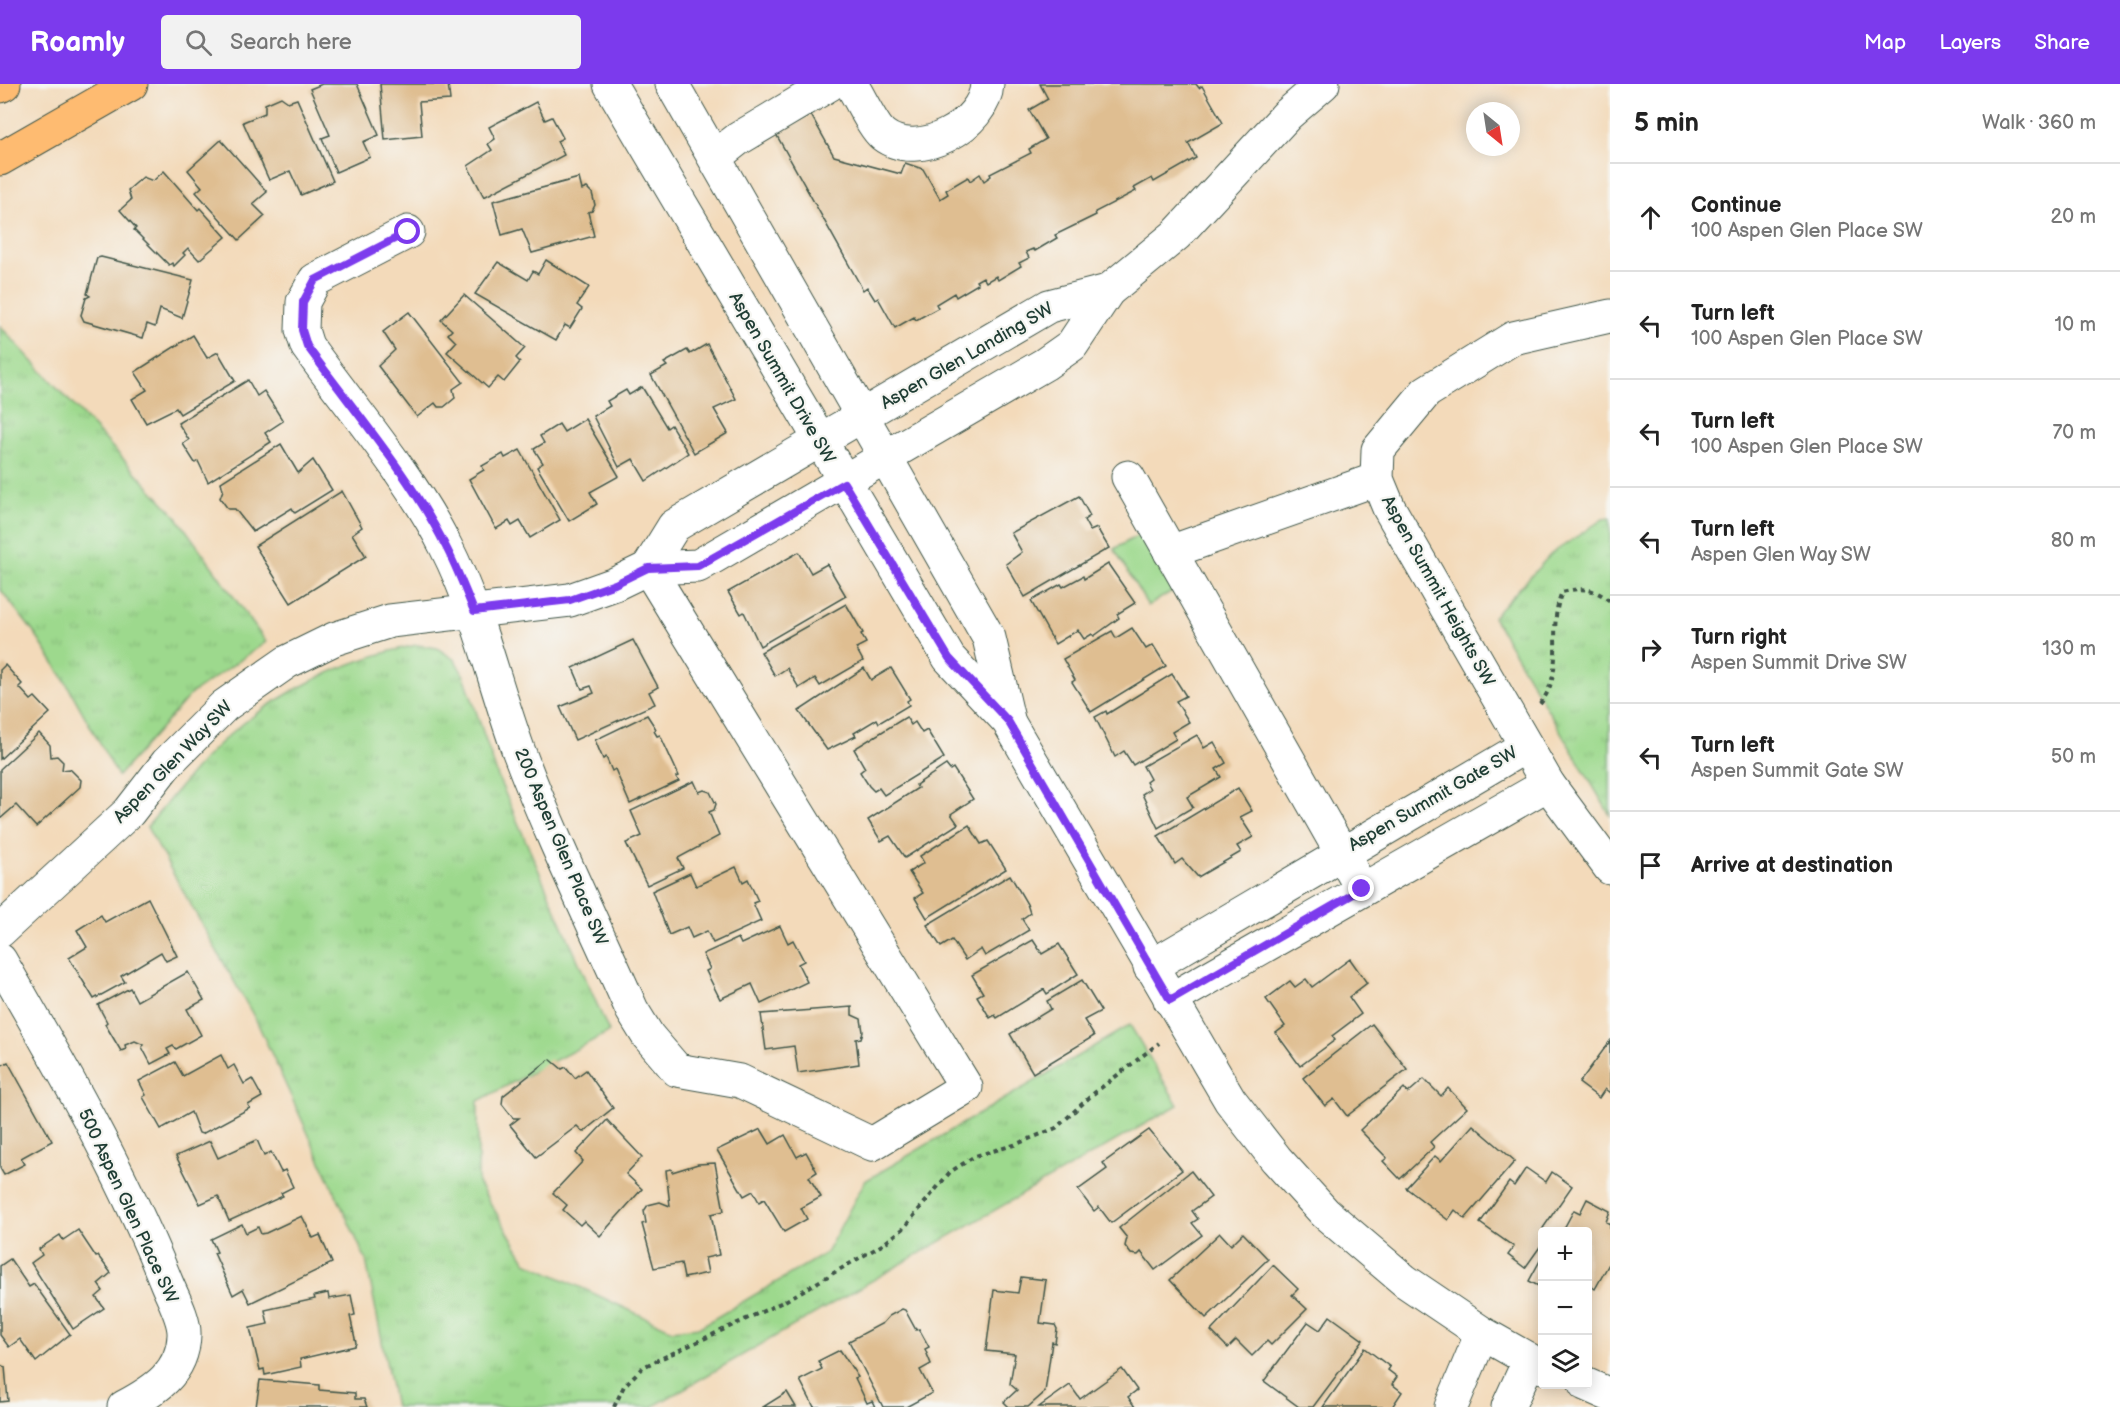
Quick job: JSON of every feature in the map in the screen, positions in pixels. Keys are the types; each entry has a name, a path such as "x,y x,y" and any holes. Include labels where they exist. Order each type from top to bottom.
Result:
{"main road":[{"path":"0,86 4,84"},
{"path":"0,159 131,84"}],"street":[{"name":"Aspen Summit Drive SW","path":"610,84 949,658 1008,721 1150,967 1230,1100 1276,1159 1325,1213 1405,1281 1482,1333 1536,1364"},
{"name":"Aspen Summit Drive SW","path":"672,84 989,638 1008,721"},
{"path":"715,157 738,139 830,84"},
{"path":"851,84 883,135 906,144 933,141 971,120 986,95 987,84"},
{"name":"Aspen Glen Landing SW","path":"887,457 1045,364 1072,345 1108,291 1176,235 1287,115 1323,84"},
{"name":"200 Aspen Glen Place SW","path":"408,232 315,280 303,302 302,330 307,346 410,488 446,547 474,611 495,684 537,799 632,1010 648,1036 676,1070 740,1081 872,1144 966,1087 648,568"},
{"name":"Aspen Glen Landing SW","path":"863,417 1049,306 1108,291"},
{"name":"Aspen Summit Heights SW","path":"1610,316 1513,338 1426,392 1378,450 1377,479 1389,508 1548,784 1610,868"},
{"path":"648,568 674,526 863,417"},
{"name":"Aspen Glen Way SW","path":"0,931 129,812 167,763 224,706 287,662 334,639 390,621 570,600 615,584 648,568 698,566 887,457"},
{"path":"1128,477 1341,853"},
{"path":"1170,552 1377,479"},
{"name":"Aspen Summit Gate SW","path":"1150,967 1526,746"},
{"path":"1170,1000 1548,784"},
{"name":"Aspen Summit Gate SW","path":"1341,853 1362,889"},
{"name":"500 Aspen Glen Place SW","path":"0,960 104,1146 157,1261 184,1334 177,1363 166,1381 152,1392 124,1407"},
{"path":"1451,1407 1482,1333"},
{"path":"1508,1407 1536,1364"},
{"path":"1592,1387 1610,1395"}],"path":[{"path":"1538,706 1550,691 1555,670 1555,607 1562,592 1581,587 1601,593 1610,601"},
{"path":"614,1407 624,1386 643,1367 785,1301 882,1245 903,1228 950,1173 975,1156 1014,1145 1056,1128 1093,1094 1150,1048 1161,1042"}],"green space":[{"path":"0,326 176,516 266,642 191,694 118,776 64,679 35,634 0,589"},
{"path":"1610,518 1610,815 1493,617 1551,554 1603,519"},
{"path":"1142,533 1174,590 1148,606 1114,549"},
{"path":"417,645 437,648 455,660 465,678 498,777 609,1032 478,1101 478,1183 526,1262 672,1330 700,1327 826,1253 865,1181 1130,1025 1178,1105 652,1407 395,1407 366,1260 257,1022 147,827 209,753 263,709 337,669 390,651"}],"building":[{"path":"322,84 357,84 379,135 363,142 370,157 336,172 322,138 330,135 310,89"},
{"path":"380,84 448,84 450,100 419,102 422,136 385,140"},
{"path":"1040,84 1196,84 1199,88 1202,86 1223,123 1188,143 1196,158 1154,182 1152,178 1134,188 1136,191 1095,212 1096,215 1055,235 1057,238 1035,251 1033,249 1026,252 1029,258 1019,263 1021,266 998,280 996,276 986,282 983,277 976,281 978,284 956,297 954,293 936,304 938,308 916,320 914,317 895,328 878,298 875,300 867,287 863,290 776,134 811,115 834,156 901,174 905,163 923,169 940,199 948,194 946,190 968,177 970,181 980,174 984,181 991,176 990,174 1031,153 1029,149 1046,139 1029,110 1048,99"},
{"path":"281,97 288,102 297,99 333,181 301,195 290,171 269,180 243,122 265,113 265,104"},
{"path":"536,102 545,120 552,117 563,138 557,141 564,155 484,197 468,166 492,150 488,144 495,139 489,127"},
{"path":"221,140 267,192 253,204 265,216 239,240 196,192 202,187 188,170"},
{"path":"164,171 198,210 200,208 226,237 199,260 188,248 183,253 185,255 174,266 172,263 169,265 134,230 136,228 120,210 131,200 128,190 143,177 153,181"},
{"path":"579,178 582,190 587,188 592,193 595,205 592,211 588,212 594,236 532,253 522,229 502,235 493,201"},
{"path":"101,257 193,280 182,318 160,309 155,327 147,324 143,338 84,321 81,315 86,298 90,296 87,294 97,258"},
{"path":"546,260 589,287 577,305 582,309 570,328 565,325 556,340 475,294 498,262 528,280 533,271 538,274"},
{"path":"464,295 525,348 516,358 520,362 504,382 498,377 488,388 447,352 456,342 448,334 452,330 441,320"},
{"path":"409,312 463,382 453,389 455,398 444,407 438,407 435,403 417,417 378,366 395,350 383,332"},
{"path":"193,335 207,358 218,352 235,381 180,414 176,408 146,423 132,399 147,390 135,372"},
{"path":"707,344 736,399 714,409 728,433 694,453 651,375 667,366 664,363 687,350 690,354"},
{"path":"248,380 257,396 264,391 283,421 265,433 271,442 208,482 198,461 195,463 183,444 189,440 178,423"},
{"path":"642,387 667,428 671,425 688,453 646,481 633,459 619,467 593,416 610,406 607,401 626,390 629,395"},
{"path":"585,419 619,476 590,492 597,504 569,521 537,467 543,463 534,449 544,443 540,436 559,424 564,432"},
{"path":"281,444 298,473 313,460 332,490 295,513 292,508 253,532 235,509 228,509 220,498 223,490 221,482"},
{"path":"520,450 560,520 530,538 520,521 512,526 509,521 496,529 469,479 484,470 482,466 503,454 505,458"},
{"path":"342,491 362,527 352,534 366,556 291,603 255,546"},
{"path":"1079,496 1090,516 1084,520 1090,531 1097,528 1109,548 1025,597 1006,564 1022,552 1011,533"},
{"path":"799,552 811,573 827,564 846,596 760,646 744,612 741,614 728,592"},
{"path":"1108,564 1135,603 1117,614 1119,618 1094,636 1092,634 1084,639 1078,630 1055,644 1031,601 1061,584 1063,587 1083,576 1084,579"},
{"path":"846,604 863,633 861,634 866,643 856,648 863,661 820,686 815,678 799,688 787,668 775,676 761,652"},
{"path":"1132,628 1146,649 1153,645 1166,666 1091,712 1072,682 1075,680 1063,659 1112,631 1116,638"},
{"path":"633,640 658,687 649,692 655,704 575,740 560,707 594,693 591,686 582,689 573,668"},
{"path":"5,665 22,684 19,687 31,700 35,697 50,713 0,759 0,670"},
{"path":"864,668 871,680 891,668 910,699 907,701 909,705 879,723 877,719 854,733 856,736 827,750 799,711"},
{"path":"1172,674 1186,696 1176,701 1189,722 1172,732 1176,739 1133,765 1124,751 1115,757 1095,717 1106,711 1107,714"},
{"path":"647,715 656,729 654,731 657,736 660,735 679,776 676,777 679,781 630,804 615,769 612,771 606,757 603,759 595,740"},
{"path":"906,717 911,725 915,722 922,733 927,730 944,758 884,795 879,788 874,791 869,786 860,772 865,768 854,749"},
{"path":"39,733 50,745 51,757 57,756 63,762 62,770 70,769 81,780 80,787 36,827 16,805 0,819 0,769"},
{"path":"1197,735 1204,748 1214,742 1226,763 1216,769 1221,777 1187,797 1193,807 1158,828 1142,794 1150,789 1146,782 1150,779 1143,766"},
{"path":"946,765 950,770 953,768 973,799 951,814 958,824 905,858 890,836 881,841 868,820 918,788 916,785"},
{"path":"694,781 699,792 704,790 710,792 716,804 714,810 709,812 719,836 678,858 683,868 647,885 626,843 642,836 631,811"},
{"path":"1238,788 1252,811 1240,817 1253,837 1237,846 1241,852 1198,877 1182,859 1175,864 1158,836"},
{"path":"969,825 981,844 988,841 1006,869 927,918 915,898 923,893 909,872 924,863 920,856"},
{"path":"736,867 743,882 748,879 758,901 753,903 761,921 713,943 707,931 692,938 687,927 669,935 652,891 690,873 696,886"},
{"path":"1010,875 1027,904 1030,913 1022,919 1029,930 985,956 981,949 965,960 952,940 941,947 927,925"},
{"path":"148,898 177,956 166,961 161,952 121,976 125,982 94,999 69,958 87,947 77,930 101,915 105,922"},
{"path":"780,926 788,943 793,940 804,961 798,964 807,982 761,1004 752,984 720,999 706,971 710,969 703,954 738,938 741,944"},
{"path":"1033,940 1042,954 1059,944 1078,974 1047,994 1044,989 997,1018 995,1015 990,1018 977,996 983,993 972,975"},
{"path":"1350,959 1367,983 1349,997 1361,1014 1332,1036 1335,1040 1300,1066 1276,1033 1285,1026 1266,999 1290,981 1295,987 1306,979 1312,987"},
{"path":"188,972 204,1000 187,1009 201,1035 176,1049 173,1046 167,1049 170,1054 151,1064 142,1047 144,1045 135,1041 125,1045 126,1049 121,1051 105,1024 107,1022 98,1005 130,988 137,1001"},
{"path":"1082,980 1101,1011 1084,1020 1094,1036 1033,1073 1010,1034 1051,1009 1047,1001"},
{"path":"852,1007 852,1015 861,1019 863,1032 861,1038 856,1039 859,1064 798,1073 794,1046 766,1050 761,1014"},
{"path":"1372,1024 1407,1069 1347,1116 1334,1099 1325,1106 1303,1078"},
{"path":"1610,1041 1610,1093 1605,1089 1599,1098 1579,1083"},
{"path":"221,1055 228,1069 234,1065 244,1084 252,1079 262,1097 248,1105 250,1108 202,1134 199,1133 191,1112 161,1129 143,1097 146,1095 139,1081 175,1062 183,1076"},
{"path":"550,1059 562,1069 566,1067 575,1078 586,1070 613,1108 583,1132 577,1126 536,1157 510,1125 519,1118 513,1118 502,1104 503,1096"},
{"path":"8,1062 52,1141 21,1158 25,1164 4,1175 0,1168 0,1066"},
{"path":"1424,1079 1441,1096 1448,1088 1467,1108 1430,1142 1434,1147 1400,1179 1383,1161 1387,1158 1360,1130 1404,1088 1408,1093"},
{"path":"607,1120 642,1157 626,1174 642,1189 600,1236 584,1221 580,1225 563,1210 567,1205 553,1193 583,1161 576,1153"},
{"path":"1473,1125 1515,1161 1465,1219 1455,1210 1448,1220 1406,1188 1435,1156 1441,1161"},
{"path":"761,1129 770,1144 785,1135 797,1157 806,1152 817,1172 809,1177 821,1197 801,1208 807,1219 784,1232 764,1199 759,1202 753,1191 744,1196 717,1150"},
{"path":"1149,1130 1182,1170 1111,1223 1099,1207 1094,1211 1078,1190 1107,1169 1103,1163"},
{"path":"257,1140 264,1156 271,1152 281,1172 285,1170 293,1187 281,1193 283,1196 229,1221 218,1196 200,1204 176,1156 210,1141 218,1158"},
{"path":"715,1163 724,1211 711,1214 719,1255 705,1258 708,1273 684,1278 681,1263 654,1268 642,1224 646,1223 644,1211 648,1205 660,1202 670,1206 666,1170 671,1169 672,1172 698,1164"},
{"path":"1526,1168 1546,1182 1552,1172 1572,1186 1544,1227 1538,1227 1538,1250 1525,1268 1508,1255 1514,1247 1480,1223 1509,1182 1514,1186"},
{"path":"1191,1171 1211,1197 1192,1211 1198,1219 1192,1223 1202,1235 1155,1270 1141,1252 1138,1255 1131,1254 1125,1246 1127,1238 1119,1228"},
{"path":"1587,1199 1610,1211 1606,1222 1610,1224 1610,1262 1595,1289 1592,1287 1592,1227 1565,1227 1574,1210 1580,1213"},
{"path":"302,1216 313,1238 320,1235 332,1263 250,1303 243,1289 233,1295 214,1253 217,1252 211,1239 242,1224 246,1233 258,1227 261,1234 266,1233"},
{"path":"78,1230 96,1257 98,1256 111,1273 98,1284 103,1291 96,1297 104,1308 73,1329 31,1263 42,1255 39,1249 60,1235 63,1240"},
{"path":"1220,1233 1231,1245 1243,1233 1268,1259 1206,1318 1170,1280"},
{"path":"10,1259 29,1287 34,1284 70,1334 36,1362 20,1339 9,1347 0,1335 0,1266"},
{"path":"1538,1264 1538,1286 1529,1281"},
{"path":"1273,1265 1298,1289 1292,1295 1307,1309 1271,1345 1267,1341 1252,1356 1236,1340 1228,1348 1211,1331"},
{"path":"1021,1277 1046,1280 1040,1323 1055,1325 1057,1329 1055,1343 1052,1342 1045,1392 1028,1407 1009,1407 1004,1402 1017,1390 1010,1384 1015,1354 986,1351 994,1290 1018,1293"},
{"path":"328,1293 329,1299 351,1295 355,1315 350,1316 355,1346 300,1359 301,1367 265,1375 264,1369 260,1370 250,1328 268,1324 265,1310 315,1299 314,1296"},
{"path":"902,1309 905,1310 916,1330 919,1329 929,1347 925,1349 931,1364 920,1370 932,1393 906,1407 883,1407 849,1341 883,1323 889,1316"},
{"path":"1330,1316 1363,1340 1313,1407 1299,1407 1264,1381 1308,1322 1320,1330"},
{"path":"1365,1348 1390,1367 1388,1370 1397,1377 1392,1384 1402,1392 1392,1407 1323,1407"},
{"path":"840,1350 858,1377 855,1378 867,1403 872,1401 875,1407 814,1407 800,1380 822,1369 818,1361"},
{"path":"0,1365 5,1367 8,1401 0,1402"},
{"path":"1122,1369 1137,1390 1128,1397 1135,1407 1039,1407 1070,1385 1080,1399"},
{"path":"260,1380 319,1385 319,1390 355,1393 355,1399 364,1399 367,1407 256,1407"},
{"path":"787,1392 796,1407 763,1407"}],"route":[{"path":"408,232 315,280 303,302 302,330 307,346 410,488 446,547 474,611 570,600 615,584 648,568 698,566 844,483 949,658 1008,721 1170,1000 1362,889"}]}
